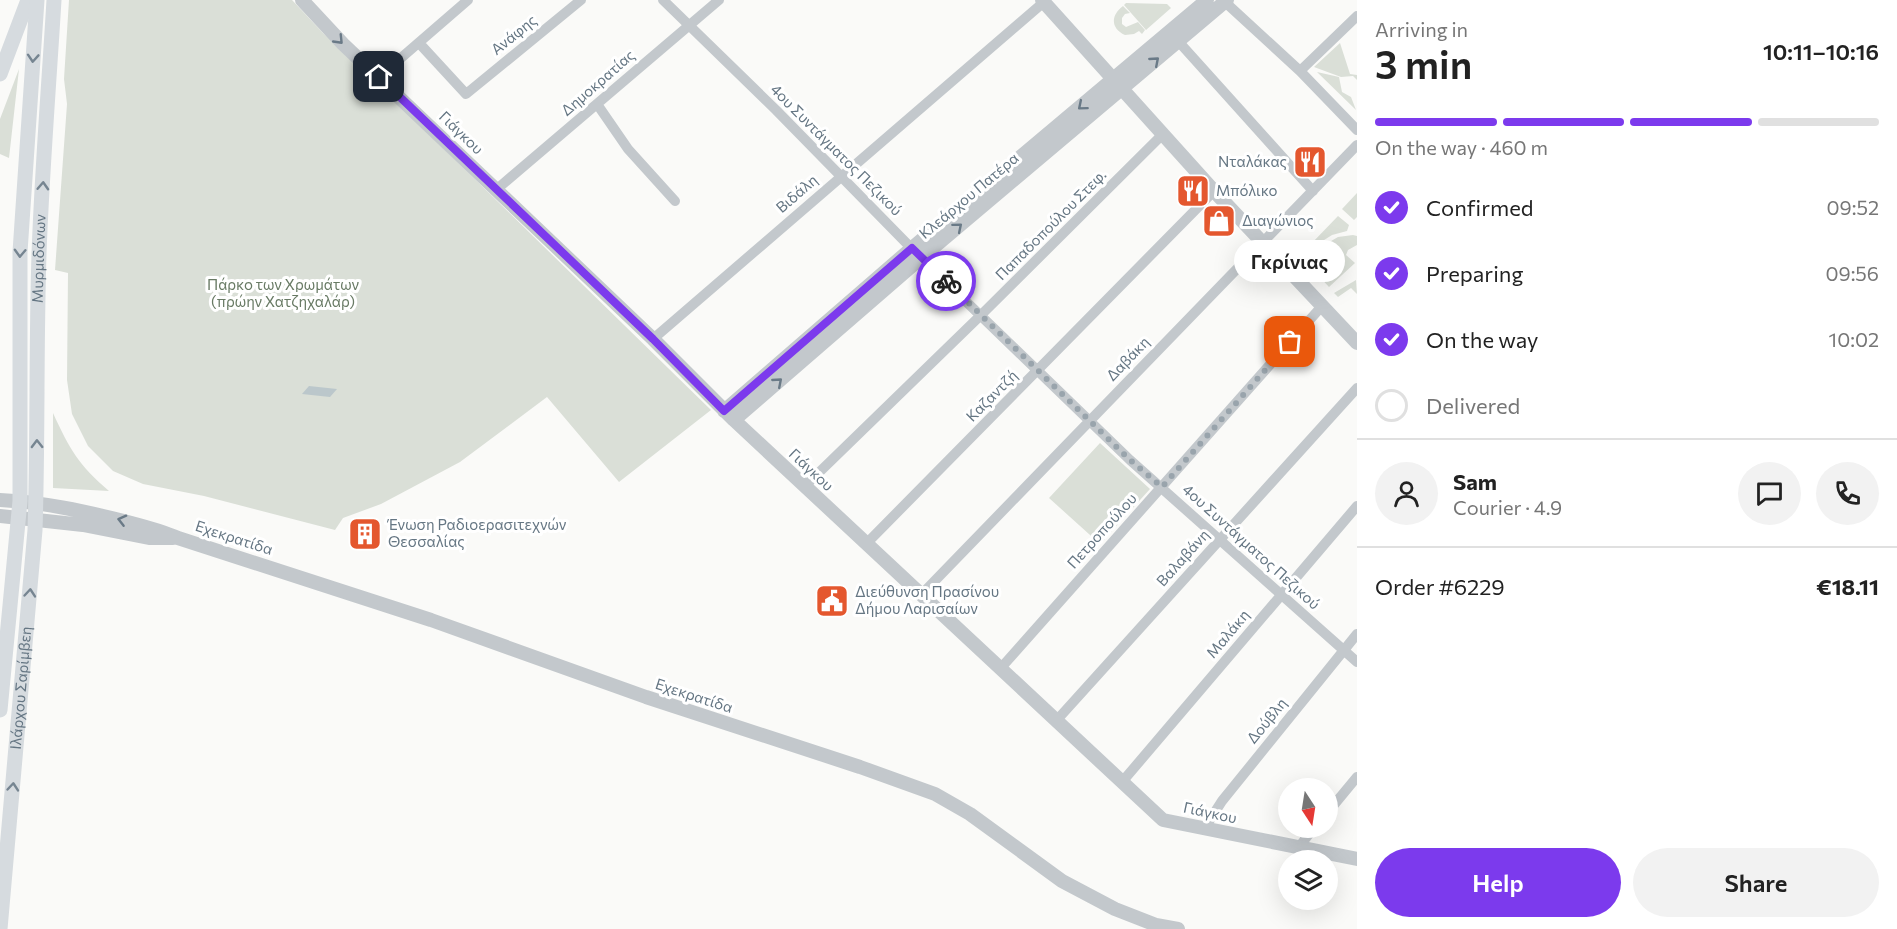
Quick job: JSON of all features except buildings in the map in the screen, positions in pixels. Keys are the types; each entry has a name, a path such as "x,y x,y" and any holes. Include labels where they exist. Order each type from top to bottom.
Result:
{"main road":[{"path":"0,74 5,46 28,0"},
{"name":"Μυρμιδόνων","path":"20,501 20,252 38,0"},
{"name":"Μυρμιδόνων","path":"35,519 39,251 54,0"},
{"name":"Ιλάρχου Σαρίμβεη","path":"0,710 1,673 20,501"},
{"name":"Ιλάρχου Σαρίμβεη","path":"0,929 35,519"}],"street":[{"name":"Γιάγκου","path":"302,0 343,44 653,339 729,416 1163,820 1357,859"},
{"path":"379,77 468,0"},
{"name":"Ανάφης","path":"418,43 466,93 581,0"},
{"name":"4ου Συντάγματος Πεζικού","path":"663,0 842,176 916,253 1090,421 1280,595 1357,662"},
{"name":"Δημοκρατίας","path":"497,189 719,0"},
{"name":"Κλεάρχου Πατέρα","path":"729,416 916,253 1118,84 1207,0"},
{"path":"1043,1 1214,191 1357,343"},
{"name":"Βιδάλη","path":"653,339 1043,1"},
{"path":"1226,1 1357,130"},
{"name":"Κλεάρχου Πατέρα","path":"1118,84 1178,41 1226,1"},
{"path":"1299,71 1357,16"},
{"path":"1178,41 1313,191"},
{"path":"597,104 628,149 675,201"},
{"name":"Παπαδοπούλου Στεφ.","path":"804,487 1163,134"},
{"name":"Δαβάκη","path":"922,594 1357,145"},
{"name":"Καζαντζή","path":"866,544 1214,191"},
{"name":"Πετροπούλου","path":"1000,669 1322,306"},
{"name":"Βαλαβάνη","path":"1056,721 1357,388"},
{"name":"Εχεκρατίδα","path":"0,500 36,502 156,529 431,620 625,690 935,794 970,814 1062,880 1115,909 1156,925 1178,929"},
{"name":"Μαλάκη","path":"1122,782 1357,506"},
{"name":"Εχεκρατίδα","path":"0,516 83,525 149,537 178,538"},
{"name":"Δούβλη","path":"1203,829 1222,801 1357,634"},
{"path":"1338,800 1357,777"},
{"path":"1298,848 1306,838"}],"green space":[{"name":"Πάρκο των Χρωμάτων (πρώην Χατζηχαλάρ)","path":"69,0 292,0 323,33 711,410 619,482 547,397 460,462 381,504 343,518 335,530 204,496 143,484 113,471 88,446 72,414 67,380 68,273 55,270 67,104 64,79"},
{"path":"1126,3 1167,4 1171,8 1146,30 1124,5"},
{"path":"1123,6 1130,13 1125,14 1122,18 1122,24 1126,27 1138,22 1145,30 1142,34 1139,31 1125,35 1117,29 1114,17"},
{"path":"1340,43 1350,74 1357,75 1357,80 1353,76 1341,77 1314,67"},
{"path":"19,69 9,158 0,154 0,119"},
{"path":"1317,72 1339,77 1342,92 1351,97 1356,110"},
{"path":"1357,193 1357,217 1354,220 1342,209"},
{"path":"1338,216 1349,225 1347,231 1332,235 1313,247 1311,244"},
{"path":"1357,236 1357,245 1348,250 1346,255 1355,263 1329,287 1302,258 1338,237"},
{"path":"1356,280 1357,294 1351,288 1338,297 1334,293"},
{"path":"53,413 76,456 109,491 53,488"},
{"path":"1100,443 1150,489 1100,544 1049,498"}],"shaded area":[{"path":"309,386 337,389 330,397 302,394"}],"way so far":[{"path":"946,281 1130,460 1162,487 1290,342"}],"place":[{"name":"Νταλάκας","path":"1310,162"},
{"name":"Μπόλικο","path":"1193,191"},
{"name":"Διαγώνιος","path":"1219,221"},
{"name":"Γκρίνιας","path":"1290,342"},
{"name":"Ένωση Ραδιοερασιτεχνών Θεσσαλίας","path":"365,534"},
{"name":"Διεύθυνση Πρασίνου Δήμου Λαρισαίων","path":"832,601"}],"route":[{"path":"379,77 653,339 724,411 912,248 946,281"}]}
